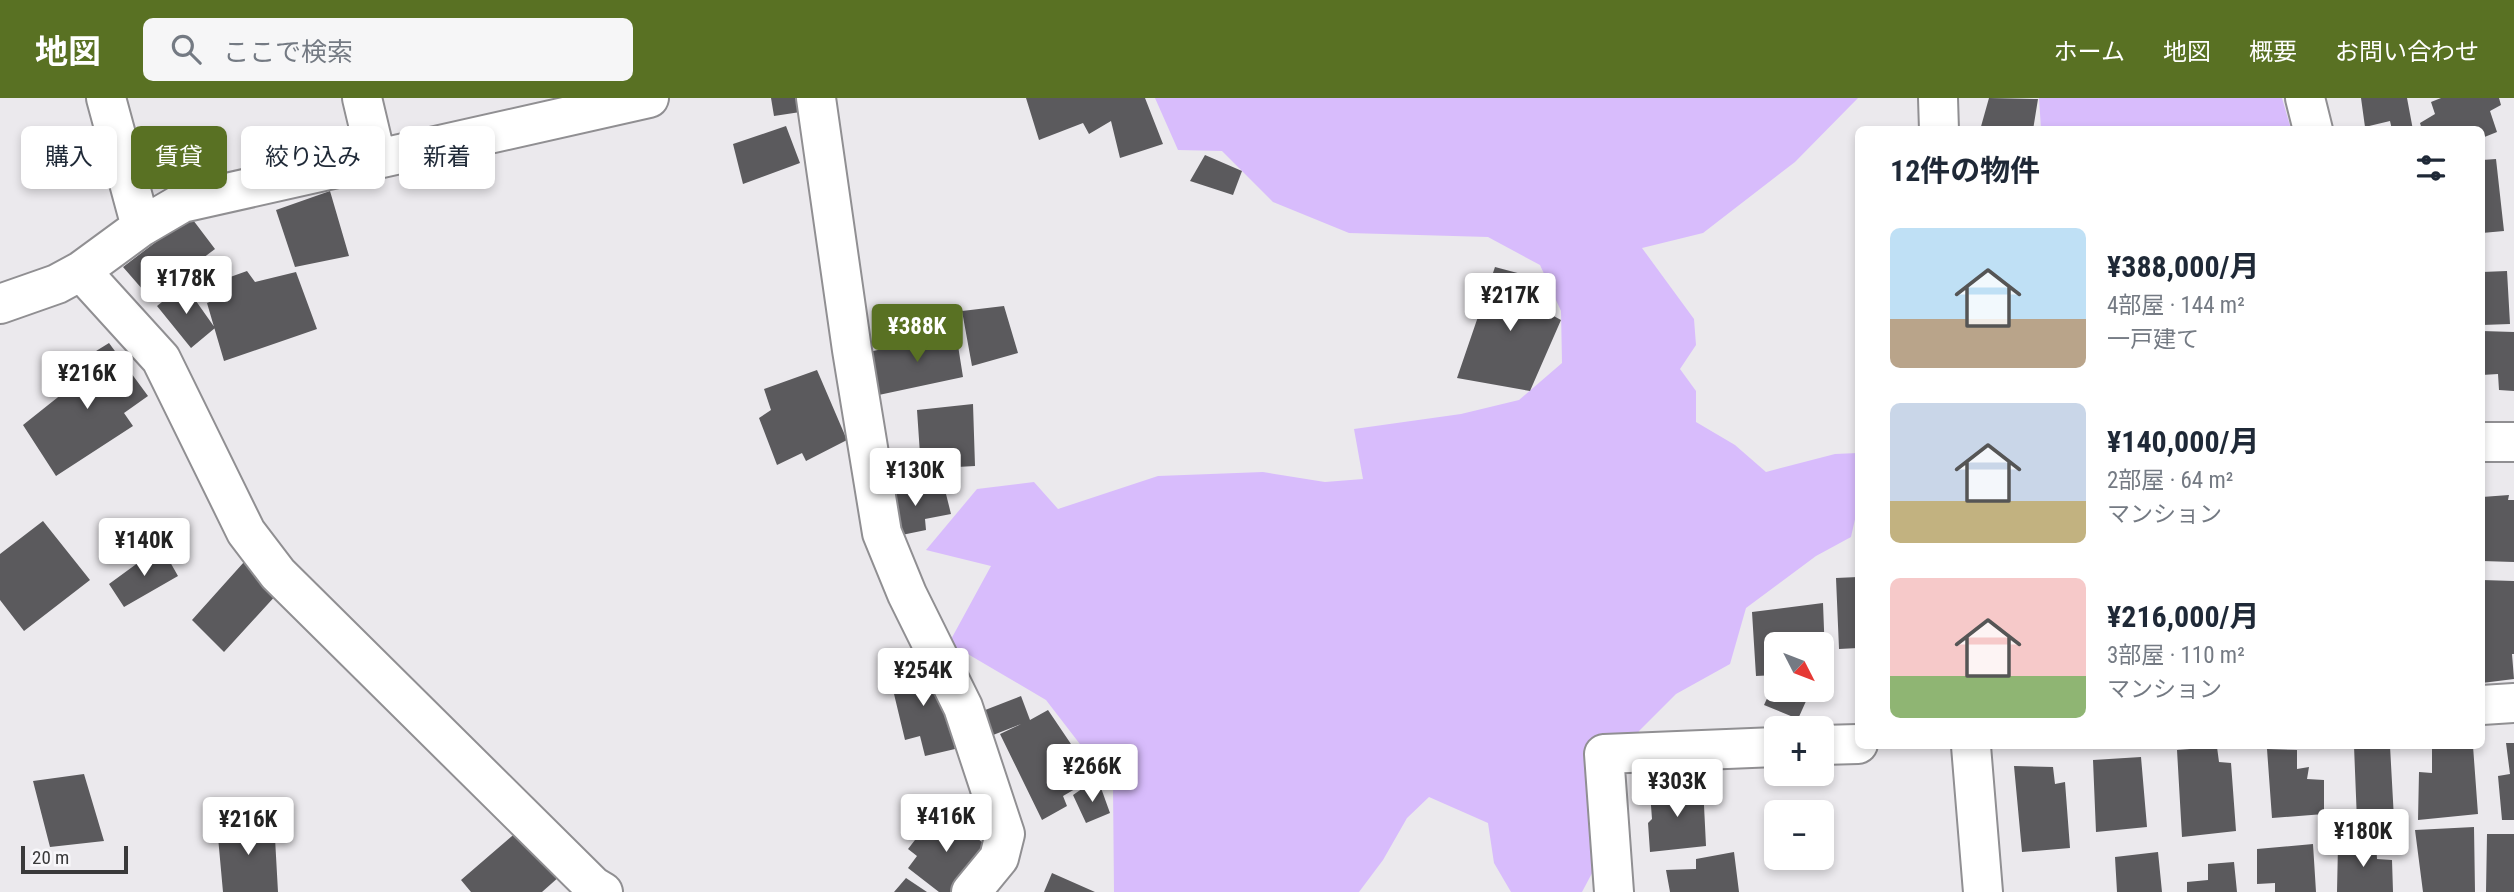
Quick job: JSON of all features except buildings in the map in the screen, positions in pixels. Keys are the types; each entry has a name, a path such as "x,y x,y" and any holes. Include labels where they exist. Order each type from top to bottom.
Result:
{"street":[{"path":"106,98 141,227"},
{"path":"362,98 369,126"},
{"path":"385,155 649,98"},
{"path":"816,98 852,350 882,533 907,594 963,707 1005,834 999,858 971,892"},
{"path":"1938,98 1939,126"},
{"path":"2305,98 2312,126"},
{"path":"2,293 57,284 80,271 141,227 182,203 241,189"},
{"path":"80,271 161,359 246,532 278,574 593,886 603,892"},
{"path":"2485,442 2514,442"},
{"path":"2485,705 2514,703"},
{"path":"1834,745 1855,744"},
{"path":"1614,892 1604,754 1764,747"},
{"path":"1971,749 1983,892"}],"shaded area":[{"path":"1155,98 1858,98 1795,162 1703,233 1642,248 1694,319 1696,345 1680,369 1696,391 1696,422 1735,445 1766,472 1835,454 1855,453 1855,519 1851,537 1816,556 1746,608 1730,664 1676,694 1640,730 1590,792 1599,860 1582,892 1511,892 1494,863 1488,823 1429,797 1407,818 1383,860 1359,892 1114,892 1113,787 1046,700 949,643 991,566 926,550 977,489 1034,482 1058,509 1158,476 1263,472 1325,482 1363,479 1354,429 1461,414 1519,400 1562,363 1561,311 1540,265 1488,237 1349,233 1273,202 1222,151 1178,150"},
{"path":"2039,98 2282,98 2290,126 2041,126"}]}
